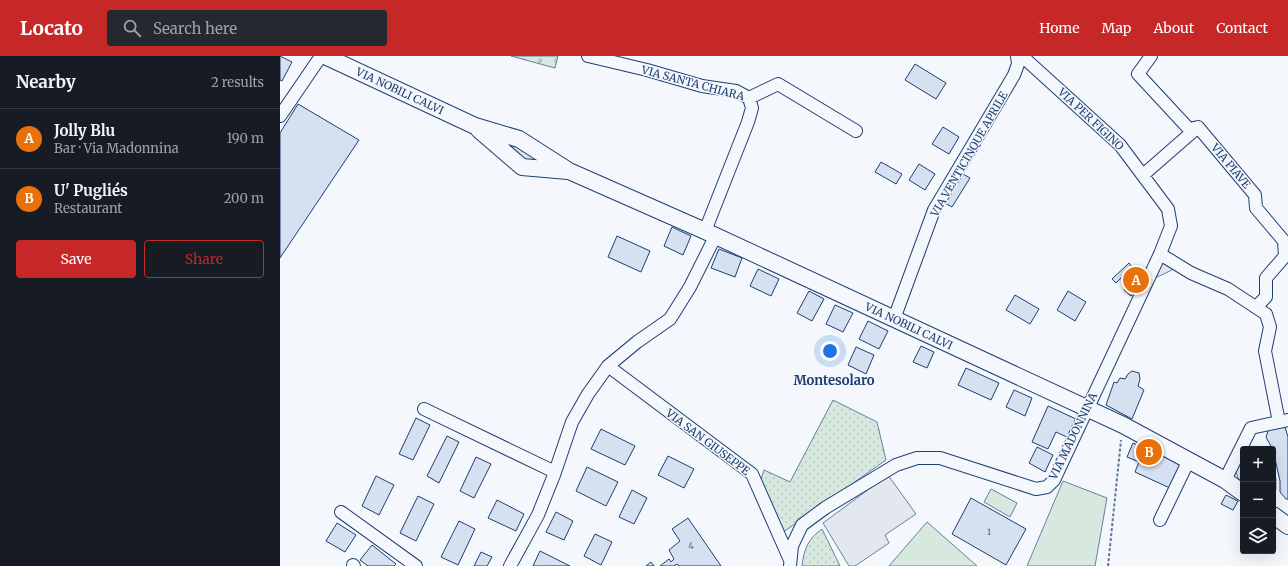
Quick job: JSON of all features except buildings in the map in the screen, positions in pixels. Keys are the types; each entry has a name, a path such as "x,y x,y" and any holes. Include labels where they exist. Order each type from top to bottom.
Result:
{"main road":[{"name":"VIA NOBILI CALVI","path":"325,56 475,126 519,139 569,171 710,234 1123,425 1225,480 1240,491"},
{"name":"VIA NOBILI CALVI","path":"475,126 522,167 569,171"},
{"path":"1276,517 1288,526"}],"street":[{"path":"280,116 321,56"},
{"name":"VIA SANTA CHIARA","path":"588,56 647,70 702,86 736,91 749,98 778,84 856,131"},
{"name":"VIA VENTICINQUE APRILE","path":"894,320 934,210 1014,75 1018,64 1017,56"},
{"name":"VIA PER FIGINO","path":"1022,56 1120,145 1168,209 1171,226 1160,254"},
{"path":"1151,56 1138,74 1189,129 1198,127"},
{"path":"510,566 538,515 555,472 572,422 588,394 608,366 637,342 670,319 690,287 710,234 748,122 752,108 749,98"},
{"path":"1143,176 1198,127"},
{"name":"VIA PIAVE","path":"1198,127 1255,195 1256,208 1284,241 1285,256 1266,278 1266,297 1261,311"},
{"path":"1160,254 1191,273 1228,289 1261,311 1270,326 1265,351 1283,421 1251,428 1225,480"},
{"name":"VIA MADONNINA","path":"790,563 792,546 802,524 896,464 917,458 940,458 1036,489 1046,487 1054,480 1160,254"},
{"name":"VIA SAN GIUSEPPE","path":"608,366 752,474 790,563"},
{"path":"424,409 555,472"},
{"path":"1160,520 1189,460"},
{"path":"341,512 416,566"}],"path":[{"path":"1108,566 1123,425"}],"green space":[{"path":"511,56 558,56 555,68"},
{"path":"490,135 521,145 554,167 524,164"},
{"path":"833,400 877,422 886,460 782,533 760,482 764,470 790,482"},
{"path":"1063,481 1107,498 1095,566 1027,566"},
{"path":"991,489 1017,503 1010,517 984,502"},
{"path":"927,522 977,566 889,566"},
{"path":"822,529 840,566 802,566 804,554 810,541"}],"shaded area":[{"path":"1156,253 1180,266 1147,282 1143,275"},
{"path":"1240,460 1240,480 1236,472 1237,465"},
{"path":"888,475 916,514 885,535 889,543 855,566 849,566 823,523"}],"place":[{"name":"Jolly Blu","path":"1136,280"},
{"name":"U' Pugliés","path":"1149,452"}],"district":[{"name":"Montesolaro","path":"834,380"}]}
